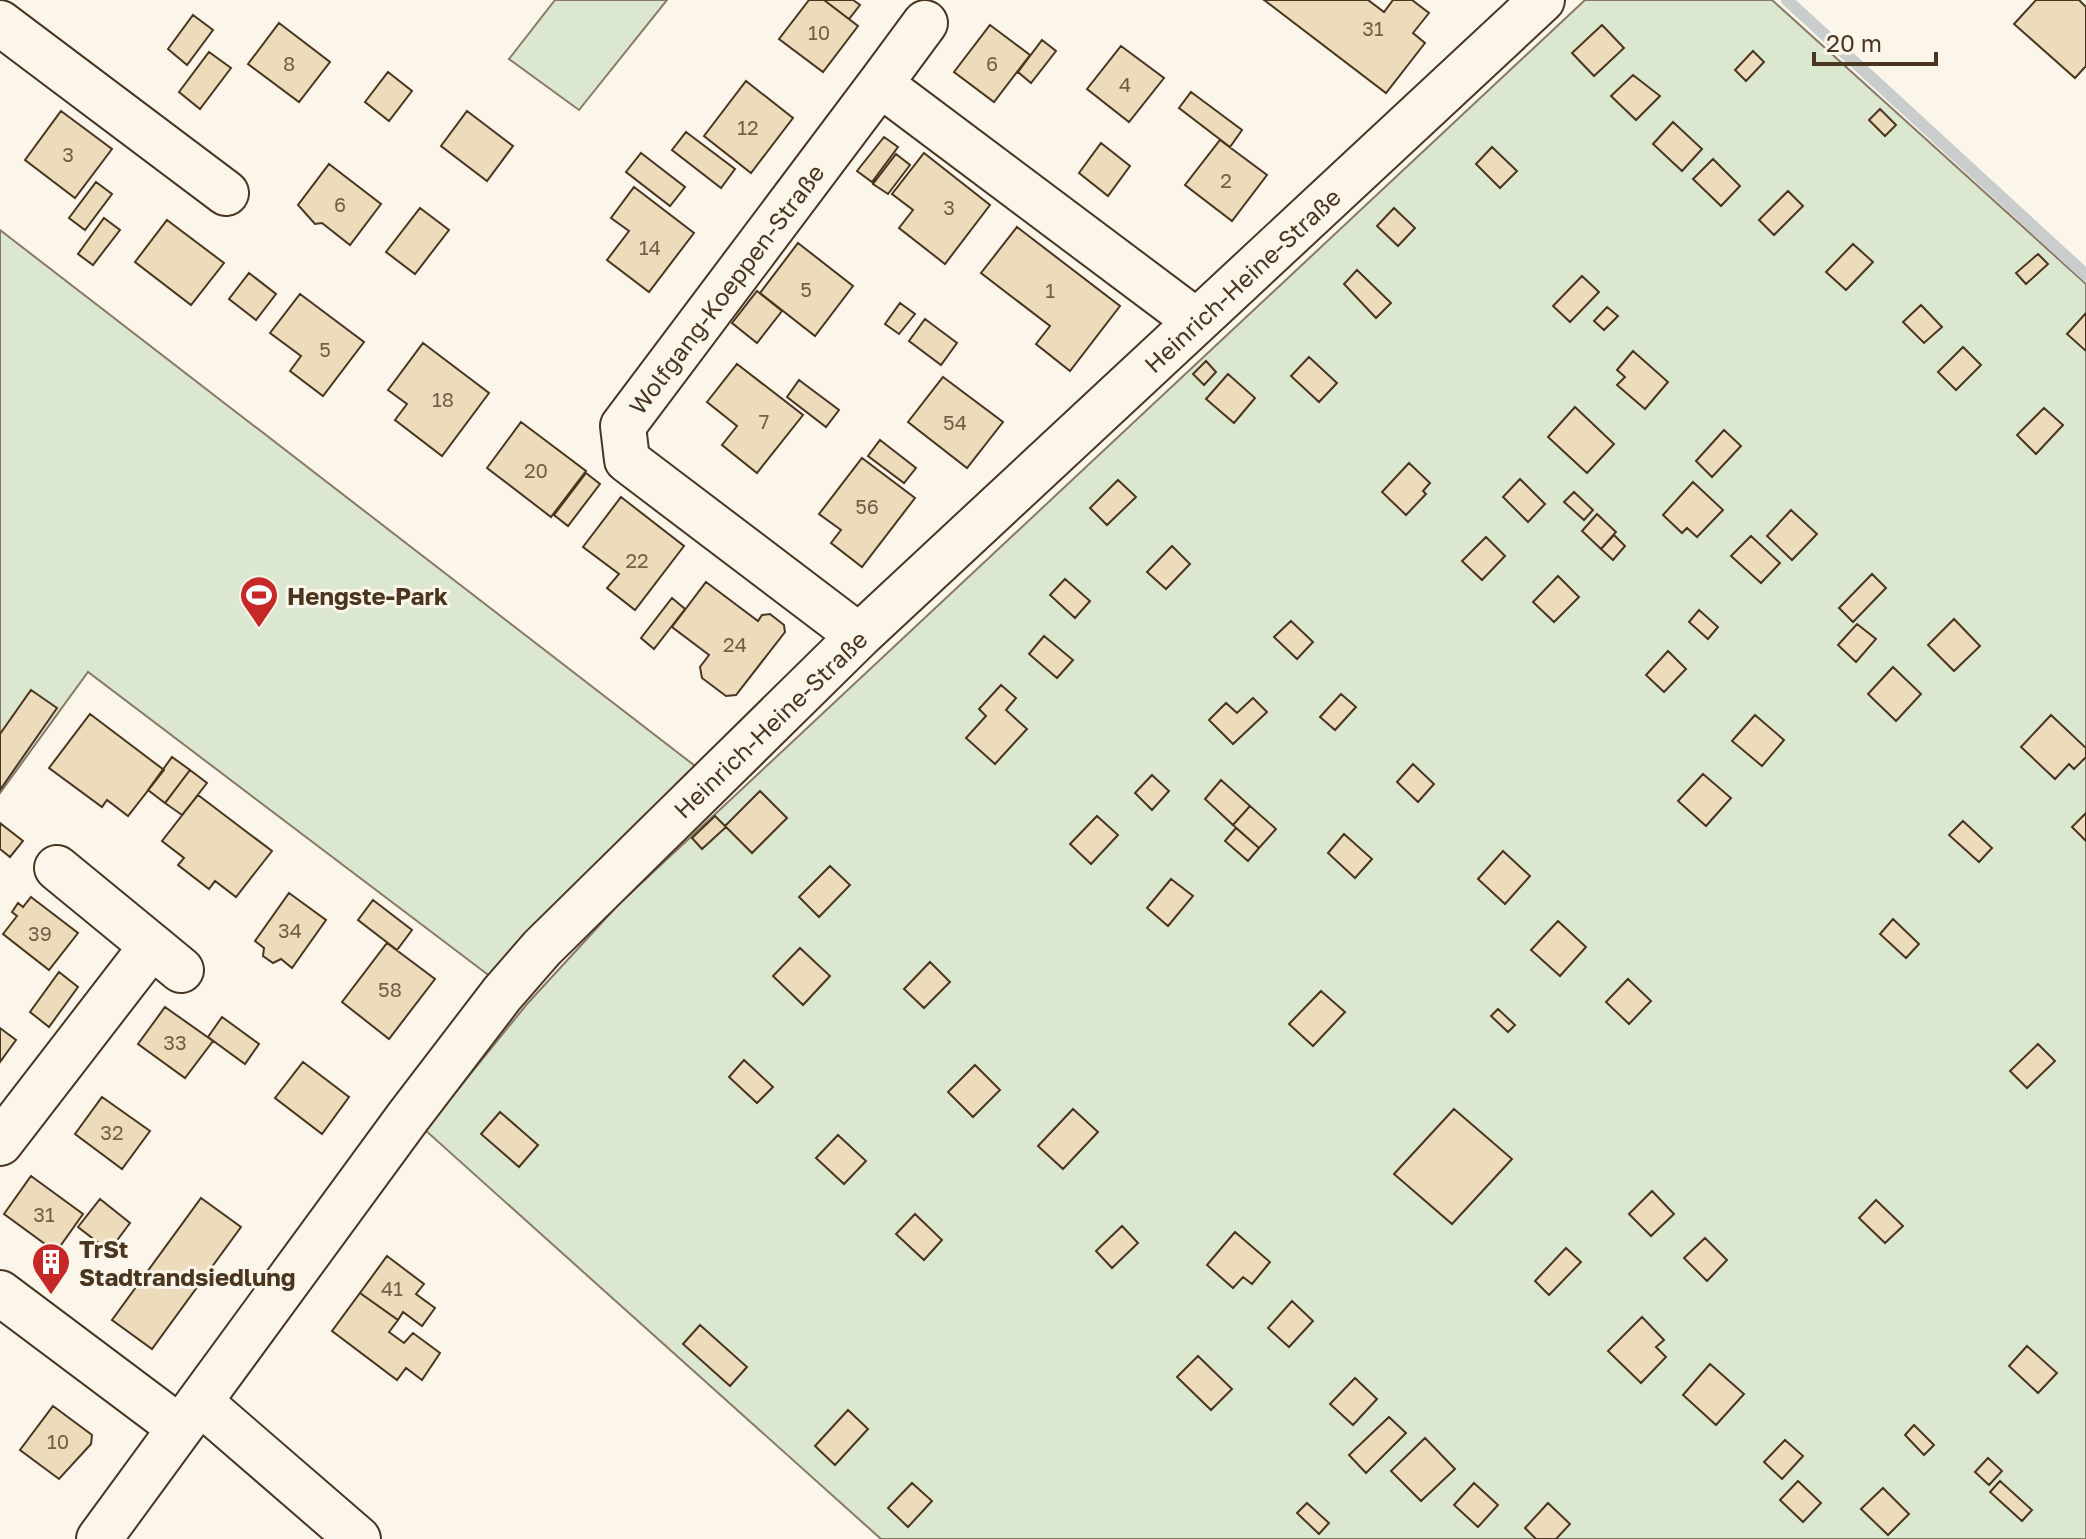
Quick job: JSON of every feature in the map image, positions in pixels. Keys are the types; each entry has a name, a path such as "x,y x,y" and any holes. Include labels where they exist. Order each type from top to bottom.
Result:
{"street":[{"name":"Heinrich-Heine-Straße","path":"99,1539 509,986 553,937 859,636 1196,321 1517,7"},
{"path":"0,23 226,193"},
{"name":"Wolfgang-Koeppen-Straße","path":"859,636 627,460 623,426 925,23"},
{"path":"880,84 1196,321"},
{"path":"0,1143 166,958 57,868"},
{"path":"0,1293 190,1416 358,1539"}],"green space":[{"path":"555,0 667,0 579,110 509,59"},
{"path":"1585,0 1772,0 2086,284 2086,1539 881,1539 425,1130 527,1004 618,905"},
{"name":"Hengste-Park","path":"0,230 699,769 491,977 88,672 0,793"}],"building":[{"path":"809,0 824,0 858,26 823,72 779,39"},
{"path":"824,0 853,0 860,5 849,19"},
{"path":"1264,0 1368,0 1384,12 1393,0 1412,0 1429,13 1413,33 1425,43 1386,93"},
{"path":"2036,0 2079,0 2086,7 2086,66 2075,78 2014,24"},
{"path":"193,15 213,30 187,65 168,49"},
{"path":"279,23 330,62 299,102 248,64"},
{"path":"990,25 1030,55 994,102 954,72"},
{"path":"1602,25 1624,48 1594,76 1572,53"},
{"path":"1042,40 1056,51 1031,83 1018,72"},
{"path":"1121,46 1164,78 1129,122 1087,89"},
{"path":"1753,51 1764,62 1746,81 1735,70"},
{"path":"209,52 231,68 200,109 179,92"},
{"path":"388,72 412,91 389,121 365,102"},
{"path":"1633,75 1660,96 1636,120 1611,96"},
{"path":"746,81 793,118 751,173 704,136"},
{"path":"1191,92 1242,130 1230,147 1179,108"},
{"path":"1880,109 1896,125 1885,136 1869,120"},
{"path":"61,111 112,149 75,198 25,160"},
{"path":"467,111 513,146 487,181 441,146"},
{"path":"1673,122 1702,149 1682,171 1653,144"},
{"path":"686,132 735,169 721,188 672,150"},
{"path":"884,137 898,147 872,182 857,171"},
{"path":"1220,140 1267,175 1232,221 1185,185"},
{"path":"1101,143 1130,166 1108,196 1079,173"},
{"path":"1492,147 1517,171 1500,188 1476,164"},
{"path":"641,153 685,187 670,206 626,172"},
{"path":"924,153 990,205 945,264 899,228 913,210 892,194"},
{"path":"896,154 910,165 888,194 873,184"},
{"path":"1713,159 1740,186 1721,206 1693,179"},
{"path":"329,164 381,204 350,245 322,223 315,224 298,205"},
{"path":"96,182 112,194 85,230 69,218"},
{"path":"634,187 694,233 649,292 607,260 629,231 611,218"},
{"path":"1788,191 1803,206 1774,235 1759,220"},
{"path":"420,208 449,230 415,274 386,252"},
{"path":"1394,208 1415,228 1398,246 1377,226"},
{"path":"104,218 120,230 93,265 78,254"},
{"path":"167,220 224,263 191,305 135,262"},
{"path":"1017,227 1120,306 1070,371 1036,344 1050,326 981,273"},
{"path":"798,243 853,286 815,336 760,293"},
{"path":"1853,244 1873,262 1846,290 1826,272"},
{"path":"2038,254 2048,264 2026,284 2016,273"},
{"path":"1357,270 1391,303 1376,318 1344,284"},
{"path":"249,273 276,294 256,320 229,299"},
{"path":"1582,276 1599,292 1570,322 1553,306"},
{"path":"757,291 782,311 757,343 732,323"},
{"path":"300,294 364,342 323,396 290,371 301,356 270,333"},
{"path":"900,303 915,314 899,334 885,324"},
{"path":"1921,305 1942,327 1924,343 1903,322"},
{"path":"1607,307 1618,316 1604,330 1594,321"},
{"path":"2086,313 2086,351 2067,334"},
{"path":"925,319 957,343 941,365 909,341"},
{"path":"423,343 489,393 442,456 395,420 407,404 388,390"},
{"path":"1963,347 1981,365 1956,390 1938,372"},
{"path":"1633,351 1668,382 1645,409 1617,385 1625,377 1617,370"},
{"path":"1309,357 1337,383 1319,402 1291,376"},
{"path":"1206,361 1216,372 1204,385 1193,374"},
{"path":"737,364 803,415 757,473 722,445 737,426 707,402"},
{"path":"1228,374 1255,398 1234,423 1206,399"},
{"path":"943,377 1003,422 967,468 908,422"},
{"path":"799,380 839,410 826,427 787,397"},
{"path":"1575,407 1614,444 1587,473 1548,437"},
{"path":"2044,408 2063,425 2036,454 2017,435"},
{"path":"521,422 586,471 551,517 487,468"},
{"path":"1724,430 1741,446 1712,477 1696,461"},
{"path":"880,440 916,468 904,483 868,456"},
{"path":"862,458 915,498 862,567 831,543 841,530 819,514"},
{"path":"1409,463 1430,483 1423,491 1426,494 1406,515 1382,492"},
{"path":"586,473 600,484 568,526 554,515"},
{"path":"1520,479 1545,504 1528,522 1503,497"},
{"path":"1118,480 1136,497 1107,525 1090,508"},
{"path":"1693,482 1723,510 1697,537 1687,528 1682,533 1663,515"},
{"path":"1574,492 1593,510 1584,520 1564,502"},
{"path":"621,497 684,546 635,610 607,588 619,574 583,547"},
{"path":"1791,510 1817,534 1792,560 1767,536"},
{"path":"1597,514 1616,532 1601,549 1582,531"},
{"path":"1614,535 1625,546 1613,560 1601,549"},
{"path":"1751,536 1780,563 1761,583 1731,556"},
{"path":"1486,537 1505,556 1482,580 1462,561"},
{"path":"1172,546 1190,564 1166,589 1147,572"},
{"path":"1872,574 1886,588 1853,622 1839,608"},
{"path":"1558,576 1579,597 1554,622 1533,602"},
{"path":"1065,579 1090,601 1075,618 1050,595"},
{"path":"706,582 758,621 762,615 770,614 784,625 785,632 736,695 726,696 702,678 700,667 709,655 672,627"},
{"path":"672,598 685,609 654,649 641,638"},
{"path":"1699,610 1718,627 1708,639 1689,622"},
{"path":"1954,619 1980,646 1954,671 1928,645"},
{"path":"1291,621 1313,642 1297,659 1274,637"},
{"path":"1857,624 1876,639 1856,662 1838,645"},
{"path":"1044,636 1073,660 1057,678 1029,654"},
{"path":"1668,651 1686,669 1664,692 1646,675"},
{"path":"1893,667 1921,694 1896,721 1868,694"},
{"path":"1001,685 1016,698 1006,710 1027,729 995,764 966,738 986,716 979,709"},
{"path":"31,690 57,708 0,790 0,734"},
{"path":"1341,694 1356,707 1335,730 1320,717"},
{"path":"1253,698 1267,712 1233,744 1209,720 1226,703 1237,713"},
{"path":"90,714 164,770 128,816 107,800 102,807 49,768"},
{"path":"1755,715 1784,740 1762,766 1732,741"},
{"path":"2051,715 2086,748 2086,757 2074,769 2069,764 2055,779 2021,747"},
{"path":"172,757 190,770 165,803 148,790"},
{"path":"1413,764 1434,784 1418,802 1397,782"},
{"path":"190,770 207,783 182,815 165,803"},
{"path":"1703,774 1731,798 1706,826 1678,801"},
{"path":"1152,775 1169,791 1152,810 1135,793"},
{"path":"1221,780 1250,806 1233,825 1205,799"},
{"path":"760,791 787,818 752,853 725,826"},
{"path":"198,795 272,851 236,897 215,881 209,889 178,865 184,858 162,841"},
{"path":"1250,806 1276,829 1259,848 1233,825"},
{"path":"2086,813 2086,841 2072,827"},
{"path":"715,816 726,827 702,849 692,838"},
{"path":"1097,816 1118,835 1091,864 1070,844"},
{"path":"1963,821 1992,848 1979,862 1949,835"},
{"path":"0,823 23,841 10,857 0,849"},
{"path":"1236,828 1259,848 1248,861 1225,841"},
{"path":"1344,834 1372,859 1355,878 1328,853"},
{"path":"1503,851 1530,876 1505,904 1478,879"},
{"path":"830,866 850,885 819,917 799,897"},
{"path":"1171,879 1193,896 1168,926 1147,908"},
{"path":"289,893 326,920 292,968 281,959 273,963 263,956 264,948 255,941"},
{"path":"31,897 78,933 49,970 3,934 17,916 12,912 18,903 23,907"},
{"path":"373,900 412,930 397,950 358,920"},
{"path":"1893,919 1919,944 1906,958 1880,934"},
{"path":"1558,921 1586,947 1560,976 1531,950"},
{"path":"387,943 435,979 389,1039 342,1002"},
{"path":"800,948 830,976 803,1005 773,976"},
{"path":"930,962 950,982 924,1008 904,989"},
{"path":"59,972 78,987 49,1027 30,1012"},
{"path":"1628,979 1651,1001 1629,1024 1606,1002"},
{"path":"1321,991 1345,1012 1313,1046 1289,1024"},
{"path":"165,1007 213,1041 185,1078 138,1044"},
{"path":"1498,1009 1515,1025 1508,1032 1491,1016"},
{"path":"222,1017 259,1044 245,1064 208,1037"},
{"path":"0,1028 16,1040 0,1062"},
{"path":"2038,1044 2055,1061 2027,1088 2010,1071"},
{"path":"744,1060 773,1087 757,1103 729,1077"},
{"path":"303,1062 349,1097 322,1134 275,1098"},
{"path":"975,1065 1000,1090 973,1117 948,1092"},
{"path":"102,1097 150,1131 122,1169 75,1134"},
{"path":"1073,1109 1098,1132 1063,1169 1038,1146"},
{"path":"1454,1109 1512,1159 1452,1224 1394,1174"},
{"path":"500,1112 538,1145 519,1167 481,1134"},
{"path":"838,1135 866,1161 844,1184 816,1158"},
{"path":"31,1176 83,1214 56,1252 4,1214"},
{"path":"1652,1191 1674,1214 1651,1236 1629,1214"},
{"path":"201,1198 241,1227 152,1349 112,1320"},
{"path":"100,1199 130,1223 109,1251 78,1227"},
{"path":"1876,1200 1903,1226 1885,1243 1859,1218"},
{"path":"915,1214 942,1240 924,1260 896,1234"},
{"path":"1122,1226 1138,1243 1112,1268 1096,1251"},
{"path":"1235,1232 1270,1262 1252,1284 1243,1277 1233,1288 1207,1265"},
{"path":"1705,1238 1727,1260 1707,1281 1684,1258"},
{"path":"1566,1248 1581,1262 1549,1295 1535,1281"},
{"path":"387,1256 424,1284 416,1294 435,1308 422,1326 403,1312 398,1320 360,1293"},
{"path":"360,1293 398,1320 389,1332 404,1343 413,1333 440,1353 422,1380 406,1368 397,1380 332,1331"},
{"path":"1292,1301 1313,1321 1289,1347 1268,1328"},
{"path":"1642,1317 1664,1340 1656,1347 1666,1357 1641,1383 1608,1351"},
{"path":"700,1325 747,1367 730,1386 683,1344"},
{"path":"2027,1346 2057,1373 2038,1393 2009,1366"},
{"path":"1198,1356 1232,1389 1211,1410 1177,1377"},
{"path":"1710,1364 1744,1394 1716,1425 1683,1395"},
{"path":"1355,1378 1377,1399 1353,1425 1330,1404"},
{"path":"53,1406 92,1435 91,1444 59,1479 20,1450"},
{"path":"848,1410 868,1429 835,1465 815,1446"},
{"path":"1389,1417 1406,1433 1366,1473 1349,1455"},
{"path":"1914,1425 1934,1445 1924,1455 1905,1435"},
{"path":"1425,1438 1455,1469 1421,1501 1391,1471"},
{"path":"1785,1440 1803,1456 1782,1479 1764,1462"},
{"path":"1988,1458 2002,1471 1989,1485 1975,1472"},
{"path":"1798,1481 1821,1503 1803,1522 1780,1500"},
{"path":"2000,1481 2032,1510 2022,1521 1990,1492"},
{"path":"912,1483 932,1501 908,1527 888,1508"},
{"path":"1474,1483 1498,1505 1478,1527 1454,1505"},
{"path":"1883,1488 1909,1514 1888,1535 1861,1509"},
{"path":"1307,1503 1329,1523 1319,1534 1297,1513"},
{"path":"1548,1503 1570,1524 1556,1539 1536,1539 1525,1528"}],"waterway":[{"path":"1787,0 2086,275"}],"place":[{"name":"Hengste-Park","path":"259,629"},
{"name":"TrSt Stadtrandsiedlung","path":"51,1296"}]}
